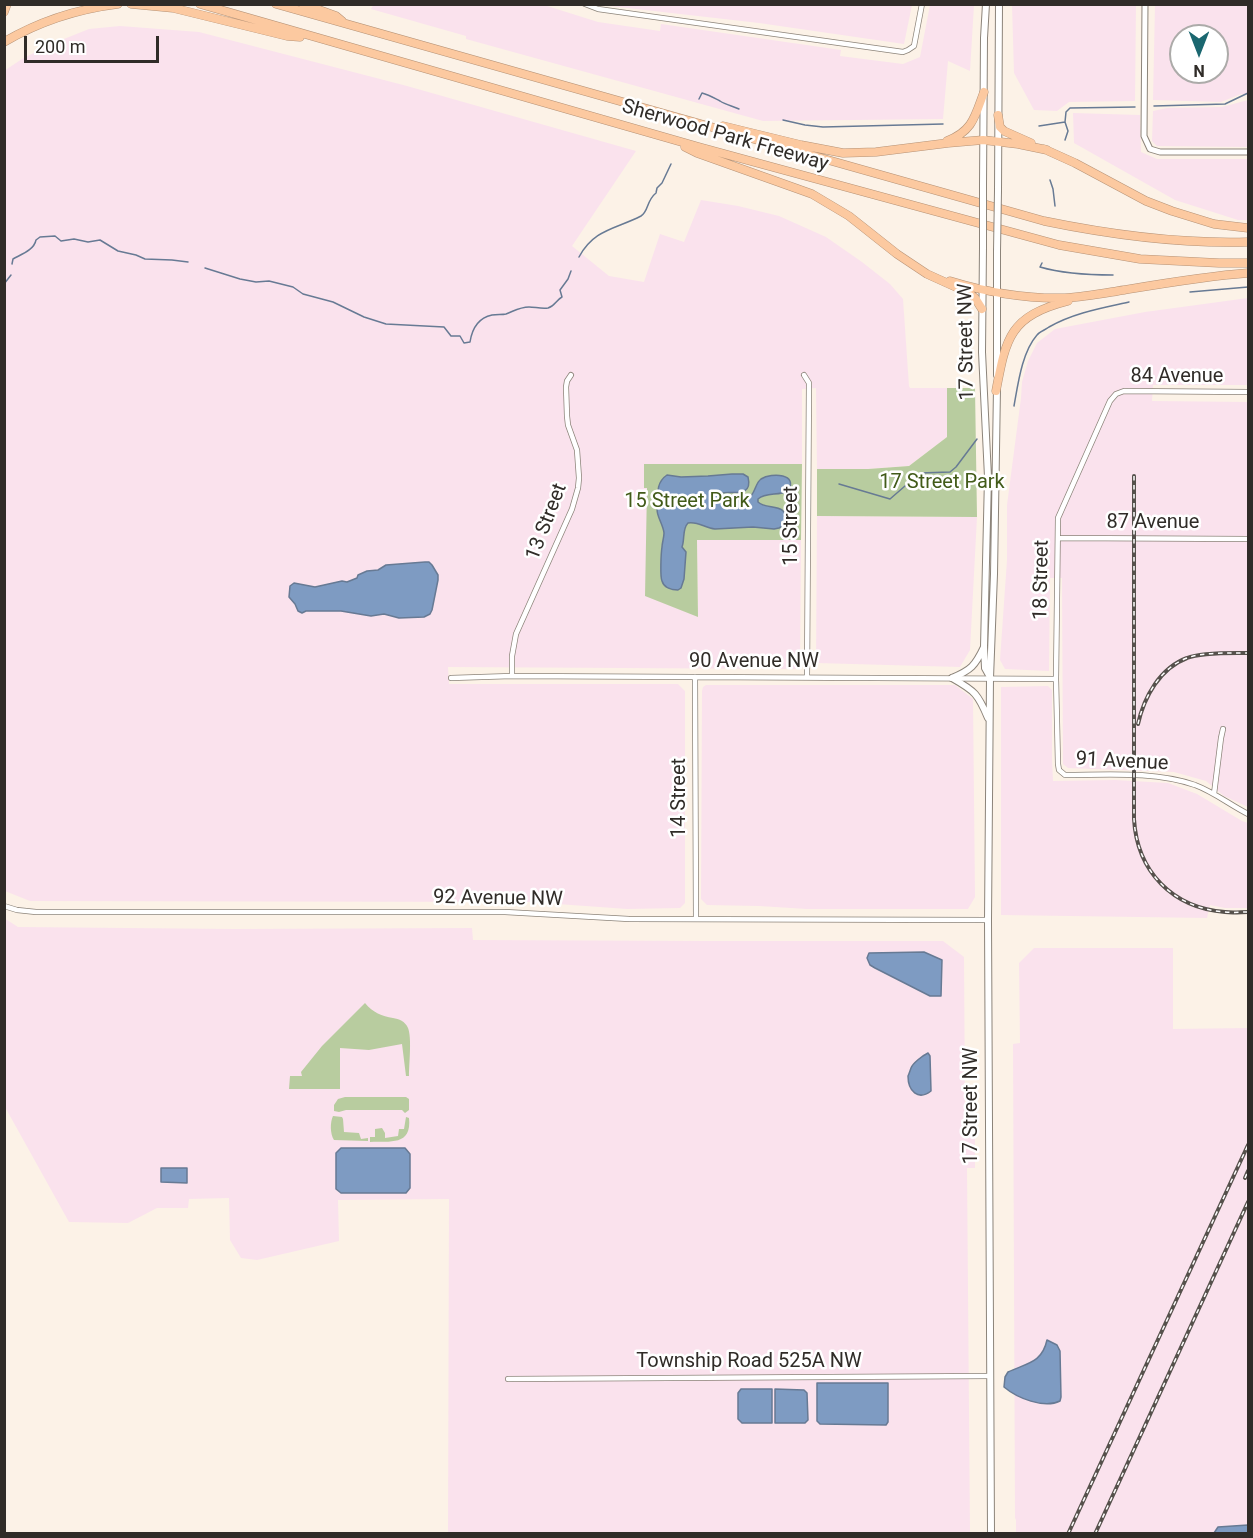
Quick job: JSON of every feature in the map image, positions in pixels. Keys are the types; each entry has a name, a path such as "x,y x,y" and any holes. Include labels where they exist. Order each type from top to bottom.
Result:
{"highway":[{"path":"4,12 7,4"},
{"path":"4,42 22,31 55,17 118,4"},
{"path":"131,4 173,8 287,36 316,38"},
{"name":"Sherwood Park Freeway","path":"200,4 710,150 1059,245 1140,259 1219,263 1248,262"},
{"name":"Sherwood Park Freeway","path":"276,4 1044,221 1136,238 1188,242 1248,242"},
{"path":"303,4 336,16 348,25"},
{"path":"922,147 952,138 967,129 976,115 984,92"},
{"path":"998,115 1000,127 1004,131 1075,163 1146,201 1214,224 1248,228"},
{"path":"672,116 700,120 843,153 876,152 983,140 1047,150"},
{"path":"659,134 697,153 812,194 849,216 927,274 969,293 982,309"},
{"path":"913,264 944,278 983,289 1038,297 1064,298 1248,273"},
{"path":"996,391 1006,347 1020,324 1036,311 1084,296"}],"main road":[{"name":"17 Street NW","path":"986,4 982,309 988,477 984,647 985,668 990,678"},
{"name":"17 Street NW","path":"992,1533 988,920 999,4"},
{"path":"952,678 966,672 976,664 984,647"},
{"path":"952,678 978,696 989,721"}],"street":[{"path":"585,4 903,52 911,49 915,42 922,4"},
{"path":"1145,4 1144,136 1150,149 1160,152 1248,152"},
{"name":"13 Street","path":"512,676 512,656 516,634 572,509 578,488 578,459 567,416 566,387 572,375"},
{"name":"15 Street","path":"804,375 809,383 807,677"},
{"name":"84 Avenue","path":"1110,401 1116,394 1124,391 1248,392"},
{"name":"18 Street","path":"1059,771 1056,679 1058,519 1110,401"},
{"name":"87 Avenue","path":"1058,537 1248,539"},
{"name":"90 Avenue NW","path":"451,678 512,676 1056,679"},
{"name":"14 Street","path":"695,677 696,919"},
{"path":"1214,794 1223,729"},
{"name":"91 Avenue","path":"1059,771 1065,775 1155,776 1172,779 1214,794 1248,814"},
{"name":"92 Avenue NW","path":"6,907 36,912 505,912 629,919 988,920"},
{"name":"Township Road 525A NW","path":"508,1378 990,1376"}],"shaded area":[{"path":"374,4 544,5 598,22 660,31 661,24 841,50 840,56 903,64 920,57 930,5 974,5 970,71 948,61 943,119 763,121 466,39 466,36 371,9"},
{"path":"610,4 912,5 904,44 759,23 610,6"},
{"path":"1012,5 1136,5 1135,101 1069,102 1057,111 1034,110 1014,73"},
{"path":"1155,5 1248,5 1248,94 1241,94 1221,102 1153,100"},
{"path":"120,26 199,32 407,86 636,151 572,246 609,276 644,282 660,234 684,242 701,200 779,216 826,237 890,284 903,299 909,386 910,388 947,388 947,437 909,466 817,469 816,388 802,389 802,464 644,464 644,488 647,488 698,617 697,539 801,540 800,664 796,669 448,667 449,684 678,684 685,691 685,903 680,908 627,909 530,902 30,901 5,891 4,71 49,45 89,29"},
{"path":"1248,100 1248,147 1157,146 1152,141 1153,111 1167,108 1222,107"},
{"path":"1073,113 1140,115 1141,152 1157,159 1248,159 1248,220 1238,220 1175,200 1074,143"},
{"path":"1248,298 1248,385 1153,385 1152,401 1248,402 1248,807 1224,796 1206,781 1174,772 1068,768 1063,764 1062,578 1050,578 1049,671 1005,669 1000,660 1007,560 1007,505 1022,382 1028,361 1037,343 1055,329 1145,312"},
{"path":"817,516 977,517 970,650 960,667 816,663"},
{"path":"706,685 955,685 973,699 975,897 968,909 807,909 707,905 701,899 702,691"},
{"path":"1048,686 1052,690 1053,781 1115,780 1168,783 1197,794 1248,823 1248,908 1225,908 1210,905 1207,918 1001,915 1001,687"},
{"path":"4,918 18,927 472,928 473,940 943,941 964,957 965,1109 975,1110 975,1168 967,1168 970,1533 448,1533 449,1199 338,1200 339,1241 257,1260 241,1258 230,1240 229,1198 189,1199 188,1208 157,1208 128,1223 69,1222 5,1107"},
{"path":"1034,948 1173,948 1173,1029 1248,1028 1248,1533 1016,1533 1013,1044 1020,1043 1019,963"}],"green space":[{"name":"17 Street Park","path":"947,388 975,388 977,517 817,516 817,469 909,466 947,437"},
{"name":"15 Street Park","path":"644,464 802,464 801,540 697,540 698,617 645,596 647,488 644,488"},
{"path":"365,1003 378,1014 400,1020 407,1026 410,1038 409,1076 406,1076 402,1044 369,1050 340,1048 340,1089 289,1089 290,1076 302,1076 301,1072 322,1046"},
{"path":"406,1097 409,1099 409,1110 405,1113 402,1110 334,1111 334,1105 338,1099"},
{"path":"333,1116 342,1117 344,1132 359,1133 361,1139 368,1138 368,1141 334,1140 331,1128"},
{"path":"406,1117 409,1118 409,1127 403,1138 370,1142 370,1137 375,1137 375,1129 382,1128 385,1138 398,1136 399,1129 404,1129"}],"water":[{"path":"743,474 748,477 749,484 745,491 721,493 722,497 736,501 751,496 761,479 777,475 787,478 790,481 788,491 758,499 762,505 781,509 786,517 786,524 774,529 753,527 715,529 688,523 682,547 686,552 681,588 676,590 666,587 661,579 664,533 657,513 660,501 659,487 662,480 667,475 681,477"},
{"path":"429,562 438,575 438,580 432,610 424,617 399,618 384,614 371,616 341,611 302,613 298,611 289,597 290,586 294,583 315,587 347,582 367,571 378,570 386,565"},
{"path":"924,952 942,960 941,996 930,996 875,968 870,965 867,958 869,953"},
{"path":"928,1053 931,1091 918,1095 912,1090 908,1076 914,1064"},
{"path":"341,1148 405,1148 410,1154 410,1188 406,1193 341,1193 336,1189 336,1153"},
{"path":"161,1168 187,1168 187,1183 161,1182"},
{"path":"1047,1340 1057,1345 1060,1351 1061,1397 1060,1401 1046,1404 1023,1398 1004,1387 1008,1372 1037,1358 1045,1348"},
{"path":"817,1383 888,1383 888,1422 886,1425 820,1424 817,1421"},
{"path":"741,1389 772,1389 772,1423 742,1423 738,1419 738,1393"},
{"path":"775,1389 804,1390 807,1393 808,1420 805,1423 775,1423"},
{"path":"1248,1525 1248,1533 1214,1533 1218,1527"}],"waterway":[{"path":"699,99 702,93 739,109"},
{"path":"1154,106 1225,104 1248,93"},
{"path":"1039,126 1065,122 1066,112 1070,108 1135,107"},
{"path":"783,120 823,127 943,124"},
{"path":"1065,122 1068,131 1065,140"},
{"path":"579,257 599,235 644,214 671,164"},
{"path":"1050,180 1055,206"},
{"path":"12,264 13,259 30,249 40,237 55,236 61,241 100,240 118,251 145,259 188,262"},
{"path":"1042,263 1040,267 1058,271 1113,275"},
{"path":"205,268 240,279 256,282 269,281 293,287 303,294 333,302 364,317 386,324 444,327 451,336 460,336 464,343 470,342 476,325 487,316 506,314 526,307 548,308 552,306 562,297 560,290 571,271"},
{"path":"4,284 11,275"},
{"path":"1190,292 1248,287"},
{"path":"1014,406 1024,359 1038,334 1058,322 1129,302"},
{"path":"839,484 890,499 920,473 950,472 977,439"}],"railway":[{"path":"1134,476 1134,819 1137,838 1150,871 1174,895 1206,909 1248,912"},
{"path":"1138,724 1149,694 1161,676 1177,663 1201,655 1248,653"},
{"path":"1068,1534 1248,1145"},
{"path":"1245,1178 1248,1171"},
{"path":"1095,1534 1248,1202"}]}
